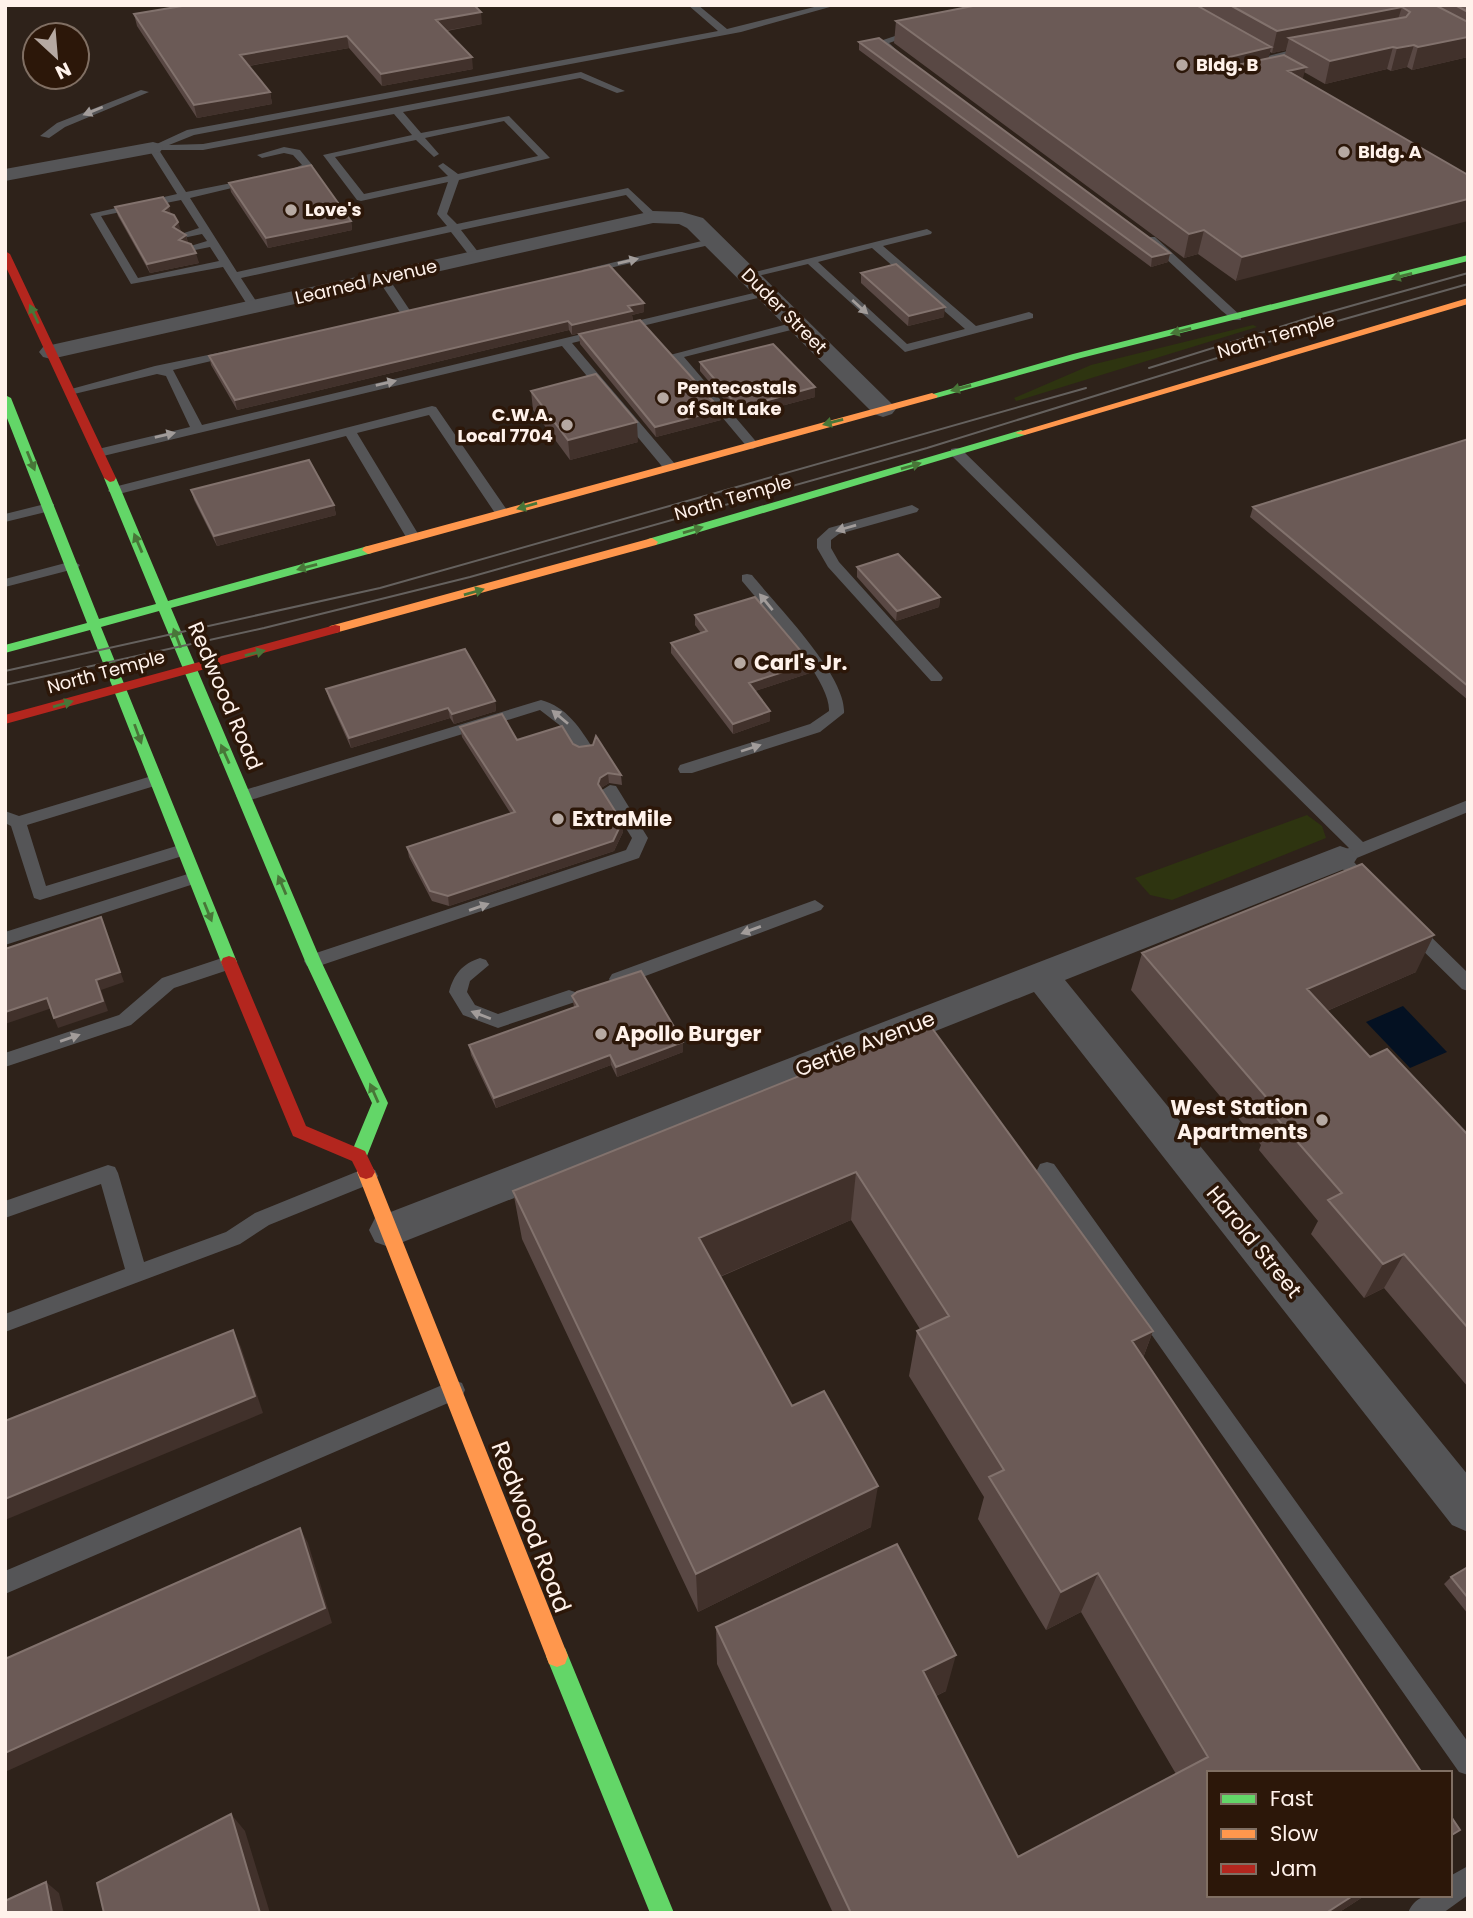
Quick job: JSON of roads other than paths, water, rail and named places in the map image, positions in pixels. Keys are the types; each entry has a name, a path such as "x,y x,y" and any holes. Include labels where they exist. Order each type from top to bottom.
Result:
{"main road":[{"name":"Redwood Road","path":"5,254 99,453 313,961 380,1103 359,1157 662,1913"},
{"name":"North Temple","path":"5,649 1077,356 1468,258"},
{"name":"North Temple","path":"5,720 657,541 1201,377 1468,301"},
{"path":"5,398 12,434 49,507 228,963 299,1131 359,1157"}],"street":[{"path":"1256,56 1283,71"},
{"path":"5,175 153,148"},
{"name":"Learned Avenue","path":"51,352 653,217 682,218"},
{"name":"Duder Street","path":"682,218 695,223 714,241 883,409"},
{"name":"Gertie Avenue","path":"389,1230 1350,853"},
{"name":"Harold Street","path":"1041,975 1468,1510"}],"lane":[{"path":"692,5 725,32"},
{"path":"153,148 191,132 725,32 832,5"},
{"path":"905,61 882,41 930,29"},
{"path":"1256,56 1313,48"},
{"path":"153,148 203,147 581,75 620,91"},
{"path":"45,136 61,125 144,92"},
{"path":"396,110 434,154"},
{"path":"506,118 545,158 361,198 328,155 418,136 506,118"},
{"path":"153,148 184,196 190,216 206,230 254,307"},
{"path":"226,263 135,282 128,262 111,231 95,214 294,173 308,166 296,152 284,150 262,155"},
{"path":"443,166 455,177"},
{"path":"455,177 442,214 476,257"},
{"path":"235,276 628,191 653,217"},
{"path":"183,234 206,230"},
{"path":"749,275 927,232"},
{"path":"1146,236 1169,253 1202,284 1216,302 1237,318"},
{"path":"580,272 714,241"},
{"path":"190,248 214,243"},
{"path":"874,245 974,330"},
{"path":"810,260 905,348 1029,316"},
{"path":"383,278 405,312"},
{"path":"99,453 766,293"},
{"path":"388,316 419,309"},
{"path":"753,444 676,355 799,325"},
{"path":"564,341 670,467"},
{"path":"70,391 246,349"},
{"path":"155,370 171,373 197,428"},
{"path":"115,491 432,410 502,513"},
{"path":"349,431 414,537"},
{"path":"956,452 1350,853 1376,893"},
{"path":"5,517 49,507"},
{"path":"912,509 834,531 824,539 824,548 833,565 936,678"},
{"path":"5,583 72,565"},
{"path":"686,769 815,728 836,713 837,701 828,679 747,578"},
{"path":"244,796 541,705 557,711 567,721 586,750"},
{"path":"155,780 12,820 40,894 183,850"},
{"path":"313,961 633,855 640,838 610,790"},
{"path":"1350,853 1468,806"},
{"path":"5,939 194,878"},
{"path":"606,984 815,906"},
{"path":"1403,920 1468,984"},
{"path":"5,1060 125,1020 169,983 228,963"},
{"path":"480,965 463,977 458,992 469,1010 498,1021 569,997"},
{"path":"1047,1170 1468,1763"},
{"path":"5,1210 108,1173 137,1274"},
{"path":"5,1323 233,1238 262,1219 368,1176"},
{"path":"5,1583 454,1390"},
{"path":"1452,1891 1468,1879"},
{"path":"1421,1913 1442,1897"}],"water":[{"path":"1403,1006 1447,1052 1410,1068 1366,1022"}],"tram line":[{"path":"1149,368 1315,316 1468,273"},
{"path":"5,685 264,628 470,577 927,448 1327,324 1468,284"},
{"path":"5,671 380,588 1086,388"}],"place":[{"name":"Bldg. B","path":"1182,65"},
{"name":"Bldg. A","path":"1344,152"},
{"name":"Love's","path":"291,210"},
{"name":"Pentecostals of Salt Lake","path":"663,398"},
{"name":"C.W.A. Local 7704","path":"567,425"},
{"name":"Carl's Jr.","path":"740,663"},
{"name":"ExtraMile","path":"558,819"},
{"name":"Apollo Burger","path":"601,1034"},
{"name":"West Station Apartments","path":"1322,1120"}]}
